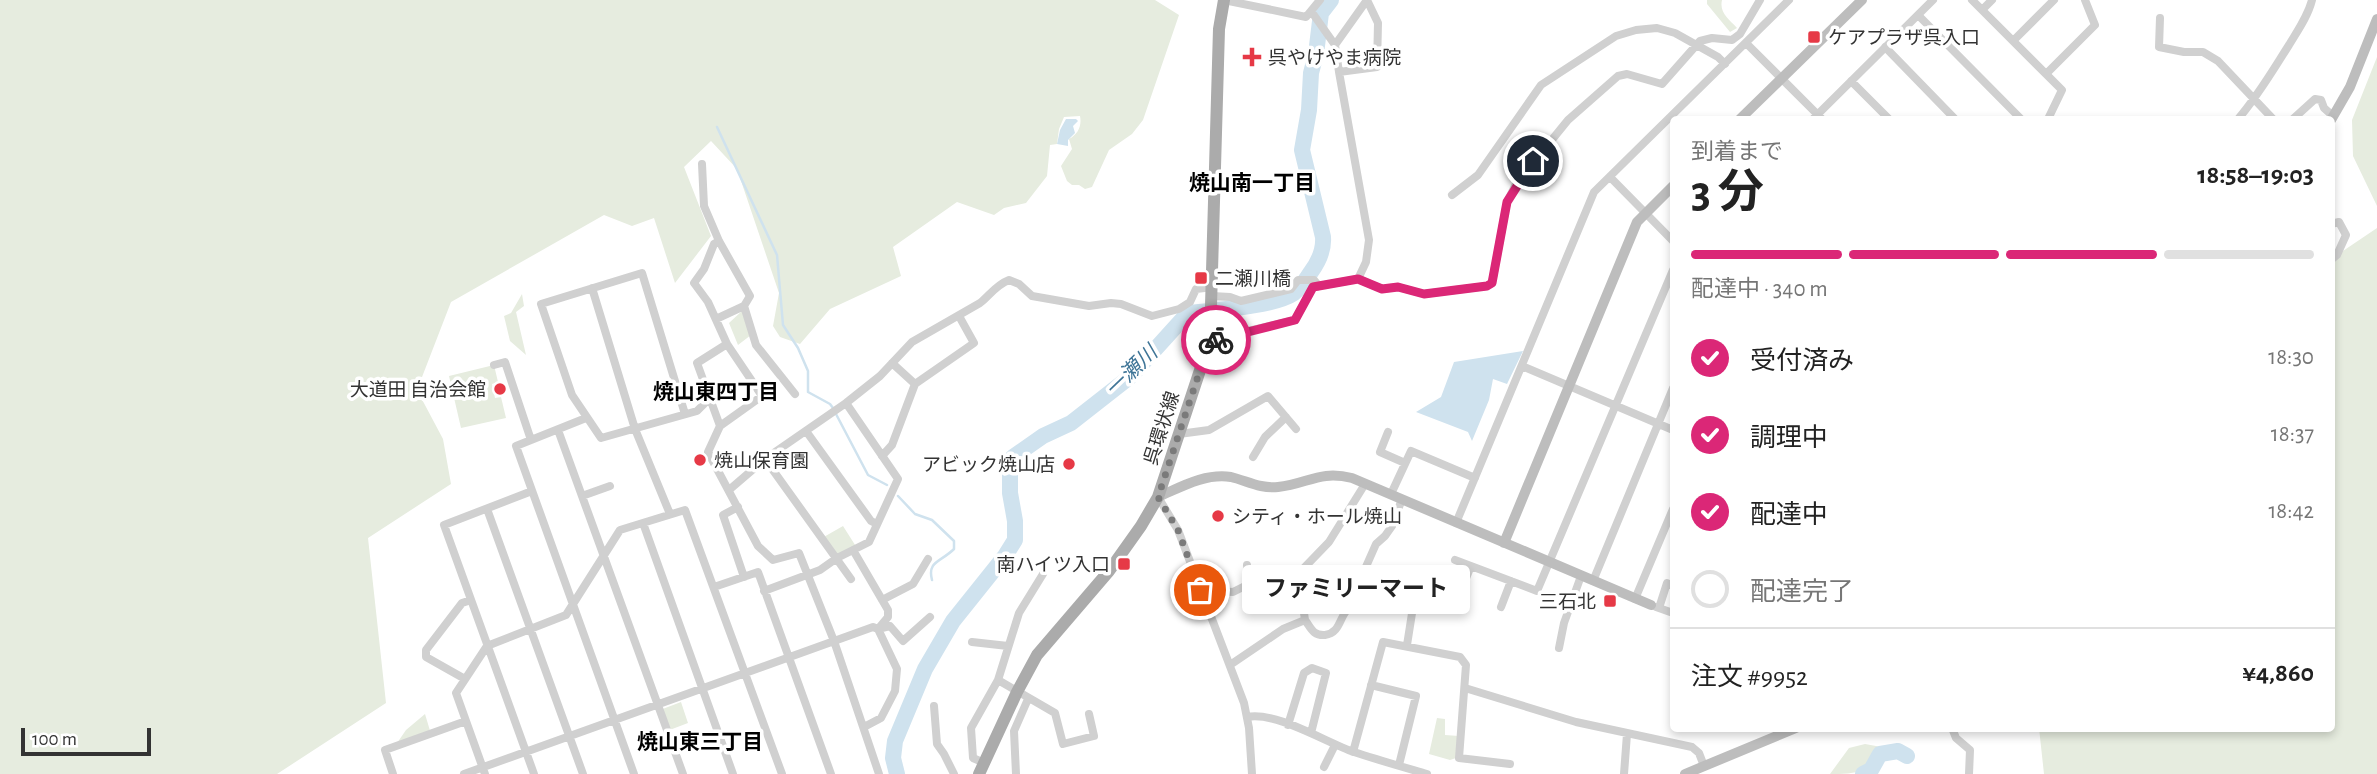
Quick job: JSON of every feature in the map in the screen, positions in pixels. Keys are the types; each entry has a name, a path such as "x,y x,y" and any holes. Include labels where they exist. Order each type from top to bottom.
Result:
{"main road":[{"name":"呉環状線","path":"981,768 1023,696 1037,655 1110,571 1158,497 1210,340 1219,29 1224,0"}],"street":[{"path":"1224,0 1259,4 1306,17 1320,0"},
{"path":"1210,340 1295,320 1313,287 1358,279 1382,289 1398,287 1424,294 1487,286 1492,283 1507,202 1533,161 1568,120 1618,76 1628,74 1662,84 1700,41 1712,38 1732,40 1740,34 1760,0"},
{"path":"1672,116 1789,0"},
{"path":"1744,116 1861,0"},
{"path":"1818,116 1933,0"},
{"path":"1972,0 2062,90 2049,116"},
{"path":"1982,10 1992,0"},
{"path":"2013,41 2054,0"},
{"path":"2046,74 2095,25 2085,0"},
{"path":"2240,116 2255,98 2304,20 2312,0"},
{"path":"1335,45 1367,1 1378,23 1377,67 1339,72"},
{"path":"1311,11 1335,45 1369,240 1366,262 1358,279"},
{"path":"1918,15 2018,116"},
{"path":"2160,18 2159,47 2184,52 2203,52 2218,61 2270,116"},
{"path":"2333,116 2350,87 2377,19"},
{"path":"1452,195 1478,175 1541,85 1616,36 1657,28 1675,33 1718,57 1725,64"},
{"path":"1746,44 1816,116"},
{"path":"1885,47 1952,116"},
{"path":"1851,81 1886,116"},
{"path":"2296,116 2315,99 2321,100 2330,116"},
{"path":"1456,523 1594,192 1670,118"},
{"path":"702,164 704,206 719,241 750,296 744,306 716,319"},
{"path":"1610,177 1670,238"},
{"path":"1504,543 1637,222 1670,189"},
{"path":"2335,223 2339,222 2346,235 2335,257"},
{"path":"719,241 694,283 708,302 727,344 762,396 720,426 708,452 758,546 773,560 799,553 834,641 879,774"},
{"path":"685,414 642,273 541,304 572,395 601,438 697,411 710,401"},
{"path":"1455,560 1537,591 1670,277"},
{"path":"729,489 765,459 840,408 880,376 912,342 959,316 990,296 999,284 1009,280 1020,284 1032,296 1089,306 1121,304 1152,316 1180,309 1190,302 1196,289 1241,301 1290,289 1298,280 1314,280 1319,286"},
{"path":"592,288 635,429 670,514"},
{"path":"744,306 756,345 795,394"},
{"path":"882,456 892,445 915,384 974,343 959,316"},
{"path":"720,426 697,363 727,344"},
{"path":"494,366 505,362 531,440"},
{"path":"892,363 915,384"},
{"path":"1522,366 1670,429"},
{"path":"1593,581 1670,395"},
{"path":"1179,434 1209,430 1268,396 1296,429"},
{"path":"764,591 808,575 869,542 898,479 882,456 840,408"},
{"path":"1253,457 1265,437 1286,417"},
{"path":"586,418 516,446 634,774"},
{"path":"558,429 683,774"},
{"path":"806,431 871,520 877,524"},
{"path":"1388,432 1380,452 1405,463"},
{"path":"1391,494 1411,451 1475,478"},
{"path":"765,459 851,579"},
{"path":"1252,774 1247,717 1230,665 1178,530 1158,497 1200,480 1217,476 1265,487 1279,487 1336,474 1391,494 1670,612"},
{"path":"1365,484 1329,541 1301,571 1298,570 1305,620 1314,633 1330,634 1352,606 1376,600 1391,601 1413,607 1407,645"},
{"path":"582,496 610,486"},
{"path":"532,491 444,525 534,774"},
{"path":"1352,606 1353,596 1376,544 1392,526 1402,499"},
{"path":"738,507 723,514 744,577"},
{"path":"487,509 583,774"},
{"path":"484,771 456,693 487,646 566,615 620,530 685,510 782,774"},
{"path":"1635,599 1670,516"},
{"path":"643,523 733,774"},
{"path":"853,550 888,610 888,617 878,629"},
{"path":"882,600 913,584 928,559"},
{"path":"1200,590 1233,592 1249,584 1247,565"},
{"path":"1455,605 1471,566"},
{"path":"714,587 758,572 831,774"},
{"path":"981,768 973,758 971,728 998,680 1019,614 1043,574"},
{"path":"1559,648 1563,622 1581,576"},
{"path":"1501,607 1511,581"},
{"path":"1655,607 1667,583 1670,584"},
{"path":"465,679 426,657 426,650 461,603 471,600"},
{"path":"464,774 484,771 569,736 873,627 878,629 890,626 903,641 930,617"},
{"path":"1230,665 1283,629 1305,620"},
{"path":"864,727 881,718 895,691 897,669 878,629"},
{"path":"972,642 1008,646"},
{"path":"1353,752 1384,642 1460,657 1466,665 1459,758 1510,764"},
{"path":"1288,725 1304,673 1312,667 1326,673 1311,733"},
{"path":"998,680 1055,713 1063,744 1095,740 1089,714"},
{"path":"1371,685 1416,696 1399,765"},
{"path":"1465,688 1576,722 1692,747 1699,753 1704,766"},
{"path":"1016,774 1014,731 1023,696"},
{"path":"934,706 937,744 954,774"},
{"path":"1247,717 1258,715 1311,733 1353,752 1427,774"},
{"path":"393,774 385,750 466,721"},
{"path":"1685,774 1786,732"},
{"path":"1954,732 1956,738 1970,750 1969,774"},
{"path":"1624,774 1627,734"},
{"path":"1324,767 1335,745"}],"shaded area":[{"path":"0,0 1155,0 1179,15 1143,120 1132,134 1109,150 1092,187 1085,189 1072,185 1067,181 1061,166 1072,149 1069,139 1075,135 1080,123 1080,116 1064,117 1057,144 1050,145 1047,176 1026,203 1004,208 994,215 957,202 893,247 901,276 830,309 800,344 780,337 773,326 779,293 737,169 711,141 684,167 711,236 675,283 654,218 632,226 604,215 451,302 417,390 443,439 451,484 368,538 386,703 277,774 0,774"},
{"path":"1707,0 1722,0 1723,12 1737,28 1730,32 1707,4"},
{"path":"2377,57 2377,206 2353,156 2352,120"},
{"path":"2377,228 2377,774 2044,774 2039,732 2335,732 2335,253 2337,255"},
{"path":"522,294 524,306 516,312 526,355 510,341 504,316 511,313"},
{"path":"743,310 751,335 738,345 729,323"},
{"path":"494,365 498,382 492,384 495,398 501,397 506,418 461,428 449,376"},
{"path":"843,526 857,548 837,558 822,538"},
{"path":"681,702 688,723 667,731 660,710"},
{"path":"425,714 431,734 395,746 406,730"},
{"path":"1437,718 1445,719 1445,735 1459,736 1456,758 1450,760 1429,754"},
{"path":"1865,744 1887,748 1866,769 1830,774 1849,748"}],"water":[{"path":"1066,119 1078,121 1073,126 1075,133 1068,140 1068,146 1057,144"},
{"path":"1523,351 1507,384 1493,379 1489,400 1472,441 1468,432 1416,412 1441,397 1454,362"}],"waterway":[{"name":"一瀬川","path":"897,774 893,758 895,741 925,669 953,621 1015,540 1010,493 1013,457 1043,436 1071,423 1131,376 1188,313 1243,307 1284,298 1299,289 1316,264 1322,251 1323,237 1302,150 1321,13 1331,0"},
{"path":"717,127 777,255 783,325 798,348 808,371 808,392 833,408"},
{"path":"836,414 868,475 887,485"},
{"path":"898,496 915,514 932,520 954,541 954,549 933,565 932,580"},
{"path":"1863,774 1871,770 1880,754 1898,751 1907,756"}],"way so far":[{"path":"1200,590 1178,530 1158,497 1210,340 1216,340"}],"place":[{"name":"ケアプラザ呉入口","path":"1814,37"},
{"name":"呉やけやま病院","path":"1252,57"},
{"name":"二瀬川橋","path":"1201,278"},
{"name":"大道田 自治会館","path":"500,389"},
{"name":"焼山保育園","path":"700,460"},
{"name":"アビック焼山店","path":"1069,464"},
{"name":"シティ・ホール焼山","path":"1218,516"},
{"name":"南ハイツ入口","path":"1124,564"},
{"name":"ファミリーマート","path":"1200,590"},
{"name":"三石北","path":"1610,601"}],"district":[{"name":"焼山南一丁目","path":"1252,183"},
{"name":"焼山東四丁目","path":"716,392"},
{"name":"焼山東三丁目","path":"700,742"}],"route":[{"path":"1216,340 1295,320 1313,287 1358,279 1382,289 1398,287 1424,294 1487,286 1492,283 1507,202 1533,161"}]}
